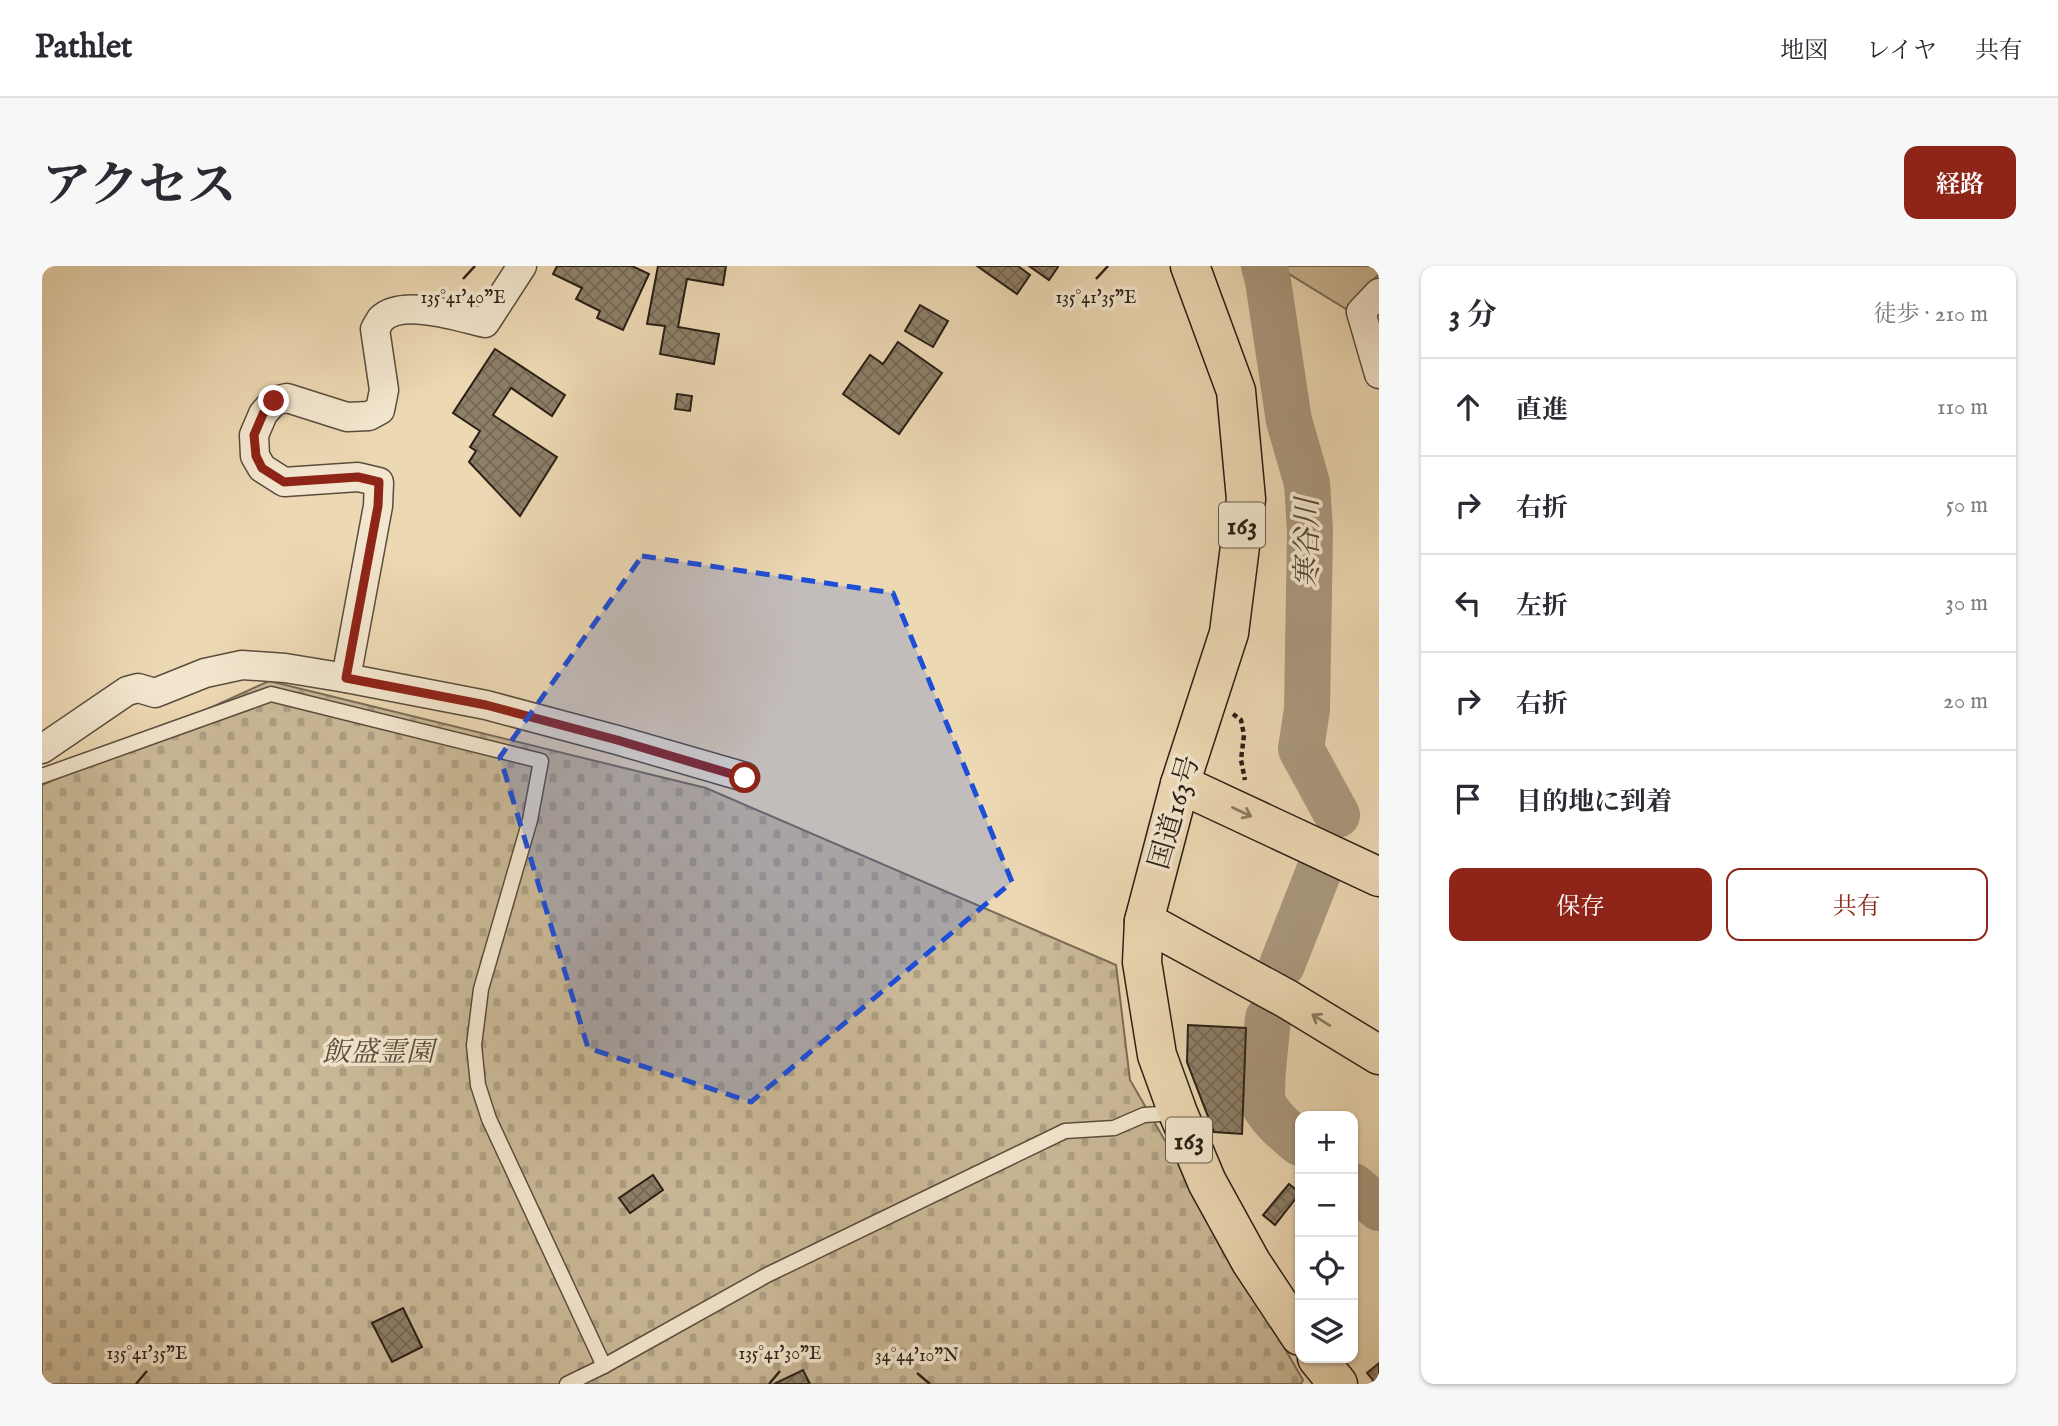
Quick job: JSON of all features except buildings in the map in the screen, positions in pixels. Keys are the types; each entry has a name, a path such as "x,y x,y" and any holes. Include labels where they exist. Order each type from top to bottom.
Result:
{"highway":[{"name":"国道163号","path":"1190,266 1236,391 1246,499 1229,633 1180,784 1144,921 1142,962 1157,1055 1178,1113 1207,1182 1251,1262 1295,1328"},
{"path":"1180,784 1379,877"},
{"path":"1144,921 1287,999 1379,1055"},
{"path":"1321,1363 1338,1384"}],"street":[{"path":"349,668 378,506 379,482 358,477 284,482 262,468 256,456 254,435 263,414 274,401 288,398 347,417 369,416 380,410 384,390 375,329 382,318 399,310 433,310 485,323 522,266"},
{"path":"1379,293 1361,312 1379,374"},
{"path":"42,749 127,691 138,688 155,693 205,673 242,665 349,668 617,740 745,778"}],"lane":[{"path":"42,776 271,694 541,761 530,820 481,989 474,1045 478,1085 489,1119 604,1366"},
{"path":"567,1384 767,1275 1065,1131 1114,1128 1144,1115 1178,1113"}],"path":[{"path":"1208,699 1241,720 1244,735 1241,760 1246,782"}],"highlighted area":[{"path":"642,556 893,593 1012,882 751,1102 588,1048 500,757"}],"green space":[{"path":"1276,266 1379,266 1379,274 1346,309"},
{"name":"飯盛霊園","path":"269,681 706,788 1116,965 1130,1080 1303,1380 1301,1384 42,1384 42,785"}],"waterway":[{"name":"寒谷川","path":"1264,266 1289,421 1307,483 1310,531 1307,709 1301,749 1337,815"},
{"name":"寒谷川","path":"1282,965 1321,866"},
{"name":"寒谷川","path":"1268,1018 1263,1100 1272,1117 1295,1139"},
{"name":"寒谷川","path":"1358,1190 1379,1208"}],"route":[{"path":"274,401 263,414 254,435 256,456 262,468 284,482 358,477 379,482 378,506 346,678 486,705 745,778"}]}
